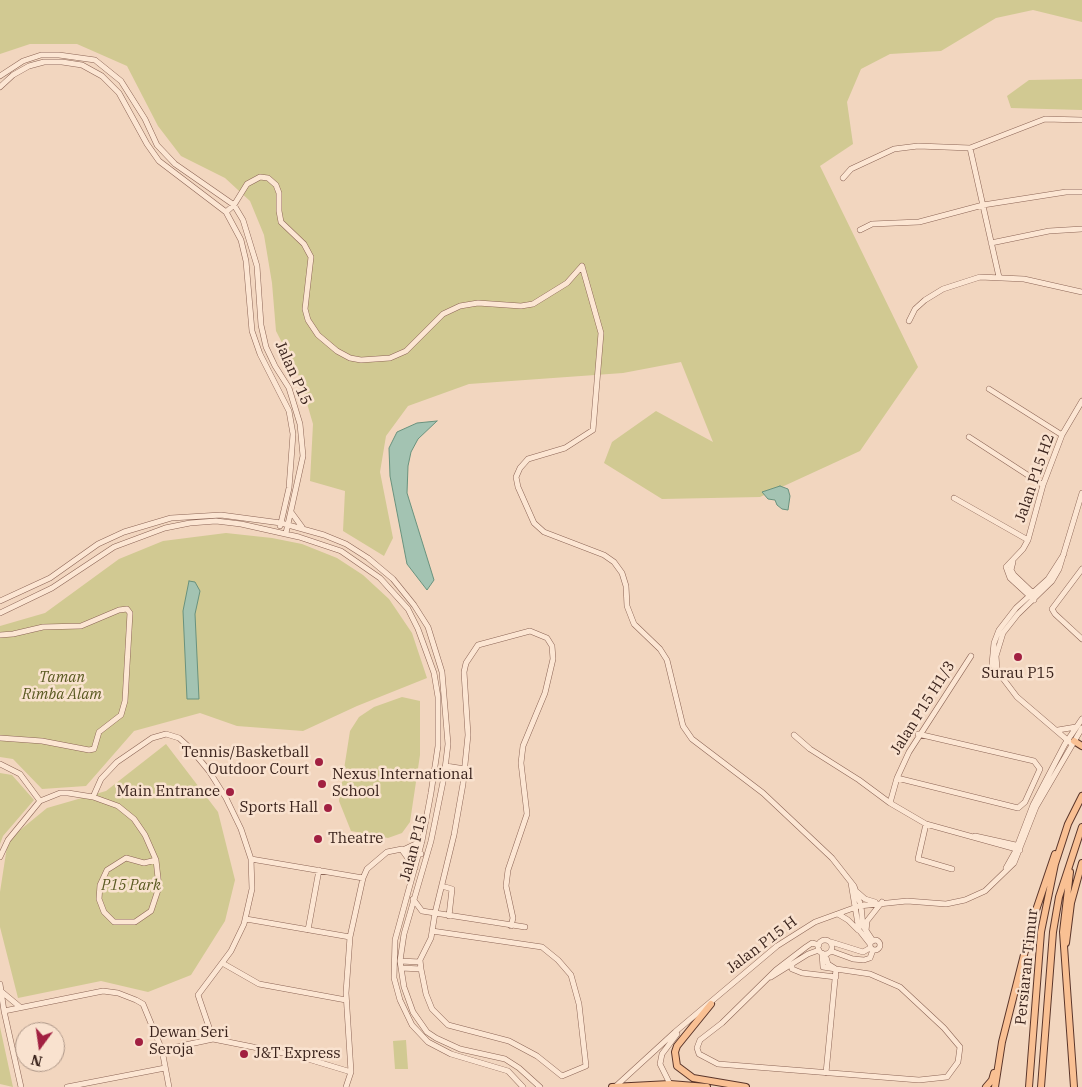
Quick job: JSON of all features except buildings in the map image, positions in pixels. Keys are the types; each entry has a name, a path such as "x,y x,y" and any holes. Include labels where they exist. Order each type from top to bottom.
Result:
{"main road":[{"name":"Persiaran Timur","path":"1028,1087 1041,932 1056,864 1068,824 1082,796"},
{"path":"986,1087 992,1080 1043,886 1068,824"},
{"name":"Persiaran Timur","path":"1042,1087 1054,932 1059,897 1082,827"},
{"path":"1073,1087 1073,1058 1064,964 1065,906 1074,848"},
{"path":"1064,964 1071,903 1082,863"},
{"path":"711,1004 677,1046 675,1052 677,1066 693,1078 746,1087"},
{"path":"996,1087 1002,1042"},
{"path":"614,1087 675,1085 706,1087"}],"street":[{"path":"0,76 23,61 41,55 59,55 95,60 122,81 145,119 156,145 175,164 234,205"},
{"path":"0,87 21,71 44,62 82,65 102,76 119,93 147,144 159,161 226,212 234,205 247,184 260,177 268,178 276,185 279,193 281,222 304,244 311,257 305,309 308,320 318,335 337,352 355,359 372,361 390,358 406,351 443,314 460,306 478,303 521,306 533,304 567,283 582,266 602,333 593,430 565,448 528,459 520,468 516,477 534,523 544,532 604,555 614,562 622,573 626,586 626,606 634,624 660,649 667,660 682,726 692,739 743,776 786,813 821,846 849,878 863,926 872,946 870,958 864,960 853,959 831,951 821,951 768,978"},
{"path":"843,178 851,169 894,149 918,146 970,148 1045,119 1082,120"},
{"path":"970,148 999,277"},
{"path":"860,230 872,224 918,222 983,205 1066,192 1082,192"},
{"name":"Jalan P15","path":"234,205 243,220 257,266 260,325 266,347 289,388 300,424 303,456 286,533"},
{"name":"Jalan P15","path":"226,212 241,240 246,261 252,331 263,361 289,411 293,434 293,456 285,510 279,531"},
{"path":"991,243 1049,231 1082,229"},
{"path":"909,322 915,309 943,289 980,277 1024,279 1082,292"},
{"path":"989,389 1062,435"},
{"name":"Jalan P15 H2","path":"1033,597 1022,586 1011,570 1013,562 1028,540 1043,486 1062,435 1082,401"},
{"path":"968,437 1043,486"},
{"path":"1016,608 1052,581 1060,568 1082,493"},
{"path":"954,498 1028,540"},
{"path":"270,520 285,510"},
{"path":"291,512 304,529"},
{"path":"0,601 50,578 98,544 124,532 171,518 221,515 270,520 288,525"},
{"path":"171,518 173,526"},
{"name":"Jalan P15","path":"0,613 52,588 114,547 173,526 216,521 279,531 341,552 380,578 408,609 418,629 434,673 438,697 438,746 422,841 398,924 394,948 394,978 406,1015 412,1025 428,1042 451,1054 508,1071 523,1087"},
{"name":"Jalan P15","path":"288,525 346,544 368,558 393,579 414,604 428,627 442,672 447,720 446,766 426,856 407,920 400,961 409,1005 427,1032 447,1044 505,1059 520,1068 540,1087"},
{"path":"998,672 996,656 1003,633 1033,597 1064,554"},
{"path":"1082,572 1054,604 1052,610 1082,639"},
{"path":"1041,586 1022,586 1023,596 999,630 994,643 992,664 1017,697 1074,742"},
{"path":"0,635 43,627 81,626 119,610 126,609 130,613 125,701 121,715 99,732 94,748 89,750 42,741 0,738"},
{"path":"432,931 542,947 571,975 578,1004 587,1065 562,1076 537,1056 509,1041 448,1025 432,1009 426,994 420,962 432,931 454,835 465,769 468,735 464,672 472,651 478,645 530,631 547,638 552,646 553,659 545,693 523,746 522,763 527,814 508,870 506,886 513,918 512,926"},
{"name":"Jalan P15 H1/3","path":"890,803 897,778 918,734 971,656"},
{"path":"434,673 442,672"},
{"name":"Jalan P15 H","path":"986,890 1009,863 1018,848 1036,807 1074,742 1082,719"},
{"path":"1057,730 1079,727"},
{"path":"1057,730 1063,749"},
{"path":"897,778 1018,808 1025,802 1040,769 1034,761 918,734"},
{"path":"93,798 101,779 122,758 159,735 172,735 190,748 222,791 241,829 251,859 252,889 246,919 224,964 198,995 213,1039"},
{"path":"794,735 810,749 859,780 890,803 926,824 1018,848"},
{"name":"Jalan P15 H","path":"614,1087 778,946 815,922 858,906 880,902 946,904 965,900 986,890 1005,874 1014,863 1020,836 1033,805 1063,749 1074,742"},
{"path":"0,764 20,774 40,801"},
{"path":"446,766 465,769"},
{"path":"0,857 8,840 40,801 60,793 78,794 118,806 134,819 146,835 156,860 159,887 151,911 135,922 114,922 104,912 99,899 100,885 107,870 126,858 144,863 156,860"},
{"path":"926,824 918,859 952,869"},
{"path":"1003,844 1020,836"},
{"path":"346,1087 351,1072 346,1000 350,937 363,878 367,869 379,858 393,850 402,849 422,841"},
{"path":"1003,844 1010,853 1009,863"},
{"path":"402,849 426,856"},
{"path":"402,849 415,868"},
{"path":"251,859 363,878"},
{"path":"308,930 319,870"},
{"path":"442,886 452,889 449,916"},
{"path":"855,894 865,899 880,902 868,921 866,931"},
{"path":"845,911 855,894"},
{"path":"413,899 422,911 525,928"},
{"path":"858,906 860,932"},
{"path":"838,914 852,923 872,946"},
{"path":"246,919 350,937"},
{"path":"821,951 812,943 791,957 722,1023 700,1040 697,1048 699,1054 718,1064 919,1080 947,1077 958,1062 960,1047 944,1028 900,987 870,974 823,967 821,951 824,940 863,952 872,946"},
{"path":"830,942 831,951"},
{"path":"400,961 420,962"},
{"path":"224,964 257,984 346,1000"},
{"path":"792,965 792,969 802,973"},
{"path":"401,968 421,969"},
{"path":"826,1073 836,969"},
{"path":"784,970 836,977"},
{"path":"0,984 21,1087"},
{"path":"4,1011 99,992 109,991 128,996 143,1004 162,1050 169,1087"},
{"path":"2,992 16,1005 22,1007"},
{"name":"Jalan P15 H","path":"675,1085 660,1064 662,1054 683,1026"},
{"path":"162,1050 213,1039 298,1056 351,1072"},
{"path":"67,1087 165,1068"}],"green space":[{"path":"0,0 1082,0 1082,22 1033,10 996,18 941,51 890,54 861,69 847,102 853,144 820,166 918,367 860,451 760,497 662,499 604,463 612,442 656,411 713,442 681,362 623,373 469,384 408,406 386,436 380,472 393,538 384,556 343,531 345,491 310,481 313,424 299,376 276,331 272,283 264,235 250,201 225,178 181,156 158,126 127,66 77,44 30,44 0,54"},
{"path":"1082,79 1082,110 1011,108 1007,96 1029,80"},
{"name":"Taman Rimba Alam","path":"226,533 272,538 302,544 337,558 363,575 389,599 412,633 427,678 357,706 303,731 237,726 200,713 134,731 86,786 42,789 13,759 0,757 0,626 45,613 119,559 163,541"},
{"path":"402,697 420,701 420,755 410,822 402,833 388,838 351,831 339,801 350,731 359,717 374,707"},
{"name":"P15 Park","path":"166,744 218,812 235,880 225,921 191,975 148,992 101,981 18,998 0,927 0,892 8,840 47,808 106,791"},
{"path":"0,773 12,775 34,800 3,836 0,844"},
{"path":"0,1027 13,1087 0,1084"},
{"path":"406,1040 408,1069 395,1069 393,1041"}],"shaded area":[{"path":"437,421 418,439 411,452 408,466 407,493 434,580 427,590 407,564 390,476 389,448 397,432 417,423"},
{"path":"780,486 788,489 790,496 788,510 782,509 775,500 768,499 762,492"},
{"path":"189,581 195,582 200,591 195,614 199,699 187,699 183,611"}],"place":[{"name":"Surau P15","path":"1018,657"},
{"name":"Tennis/Basketball Outdoor Court","path":"319,762"},
{"name":"Nexus International School","path":"322,784"},
{"name":"Main Entrance","path":"230,792"},
{"name":"Sports Hall","path":"328,808"},
{"name":"Theatre","path":"318,839"},
{"name":"Dewan Seri Seroja","path":"139,1042"},
{"name":"J&T Express","path":"244,1054"}]}
